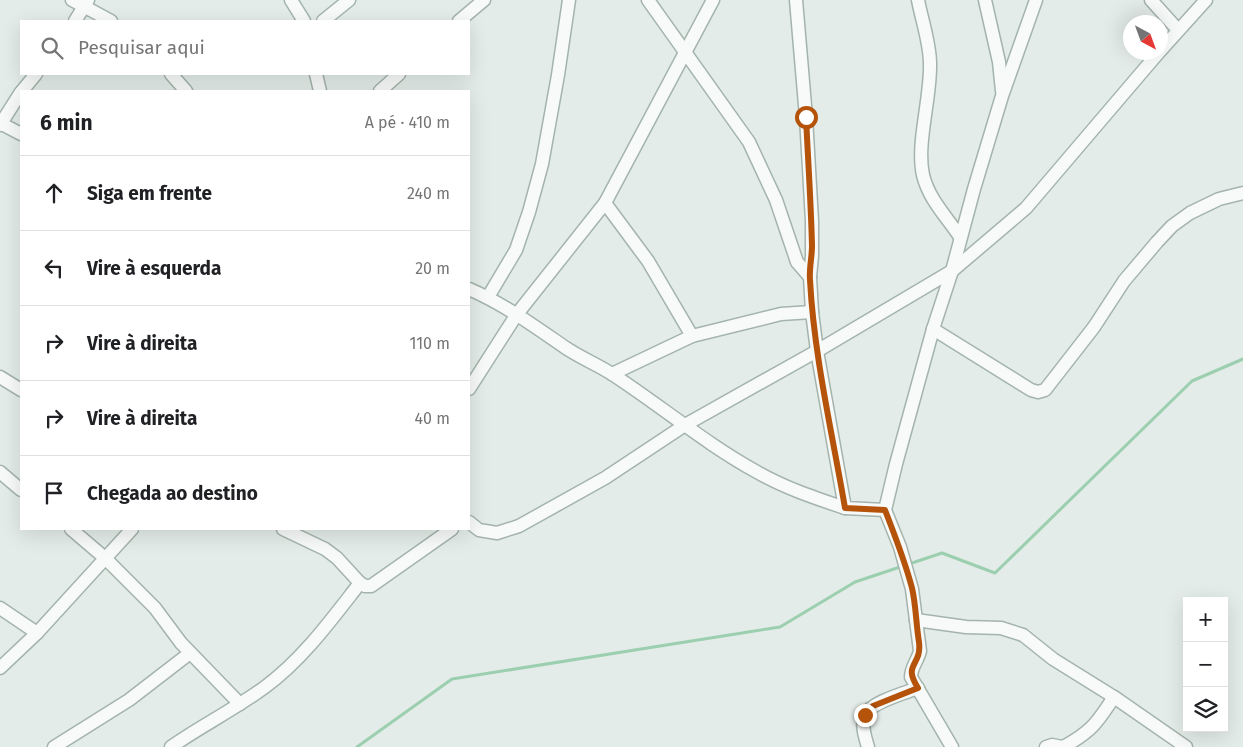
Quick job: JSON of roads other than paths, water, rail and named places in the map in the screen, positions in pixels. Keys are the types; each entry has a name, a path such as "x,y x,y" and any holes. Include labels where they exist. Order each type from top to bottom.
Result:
{"street":[{"path":"72,0 86,3 110,20"},
{"path":"291,0 303,20"},
{"path":"324,20 349,0"},
{"path":"488,297 516,250 529,212 542,164 569,0"},
{"path":"648,0 749,142 776,200 797,262 810,277"},
{"path":"470,387 517,314 605,203 713,0"},
{"path":"796,0 806,117 812,221 810,277 812,312 817,351 845,508"},
{"path":"918,0 930,63 922,165 926,184 942,214 952,224 960,238"},
{"path":"985,0 999,62 1002,96"},
{"path":"952,747 911,677 911,672 920,651 912,589 900,547 885,510 934,328 1002,96 1036,0"},
{"path":"1151,0 1178,30"},
{"path":"1168,42 1206,0"},
{"path":"76,20 86,3"},
{"path":"460,20 475,3"},
{"path":"470,523 479,530 497,533 519,526 605,478 685,425 817,351 952,271 1026,208 1153,60"},
{"path":"24,90 35,75"},
{"path":"172,75 185,90"},
{"path":"316,75 320,90"},
{"path":"381,90 398,75"},
{"path":"20,95 0,124 20,134"},
{"path":"934,328 1032,390 1038,392 1045,390 1094,327 1124,281 1156,242 1172,226 1219,199 1243,193"},
{"path":"605,203 648,260 692,336"},
{"path":"470,289 488,297 517,314 568,349 612,374 757,472 808,496 845,508 885,510"},
{"path":"612,374 692,336 781,314 812,312"},
{"path":"0,377 20,389"},
{"path":"0,472 20,489"},
{"path":"72,530 105,558 155,608 181,643 240,704"},
{"path":"0,668 37,633 131,530"},
{"path":"284,530 325,549 337,558 365,586 371,586 451,530"},
{"path":"171,747 265,687 303,655 360,583"},
{"path":"0,608 37,633"},
{"path":"916,620 966,627 1001,628 1023,635 1053,659 1114,697 1186,747"},
{"path":"54,747 129,700 190,653"},
{"path":"868,747 863,729 865,715 873,706 918,688"},
{"path":"1046,747 1052,745 1062,747 1083,736 1098,722 1114,697"}],"waterway":[{"path":"909,564 942,553 995,573 1192,381 1243,359"},
{"path":"357,747 452,679 780,627 855,582 903,566"}]}
